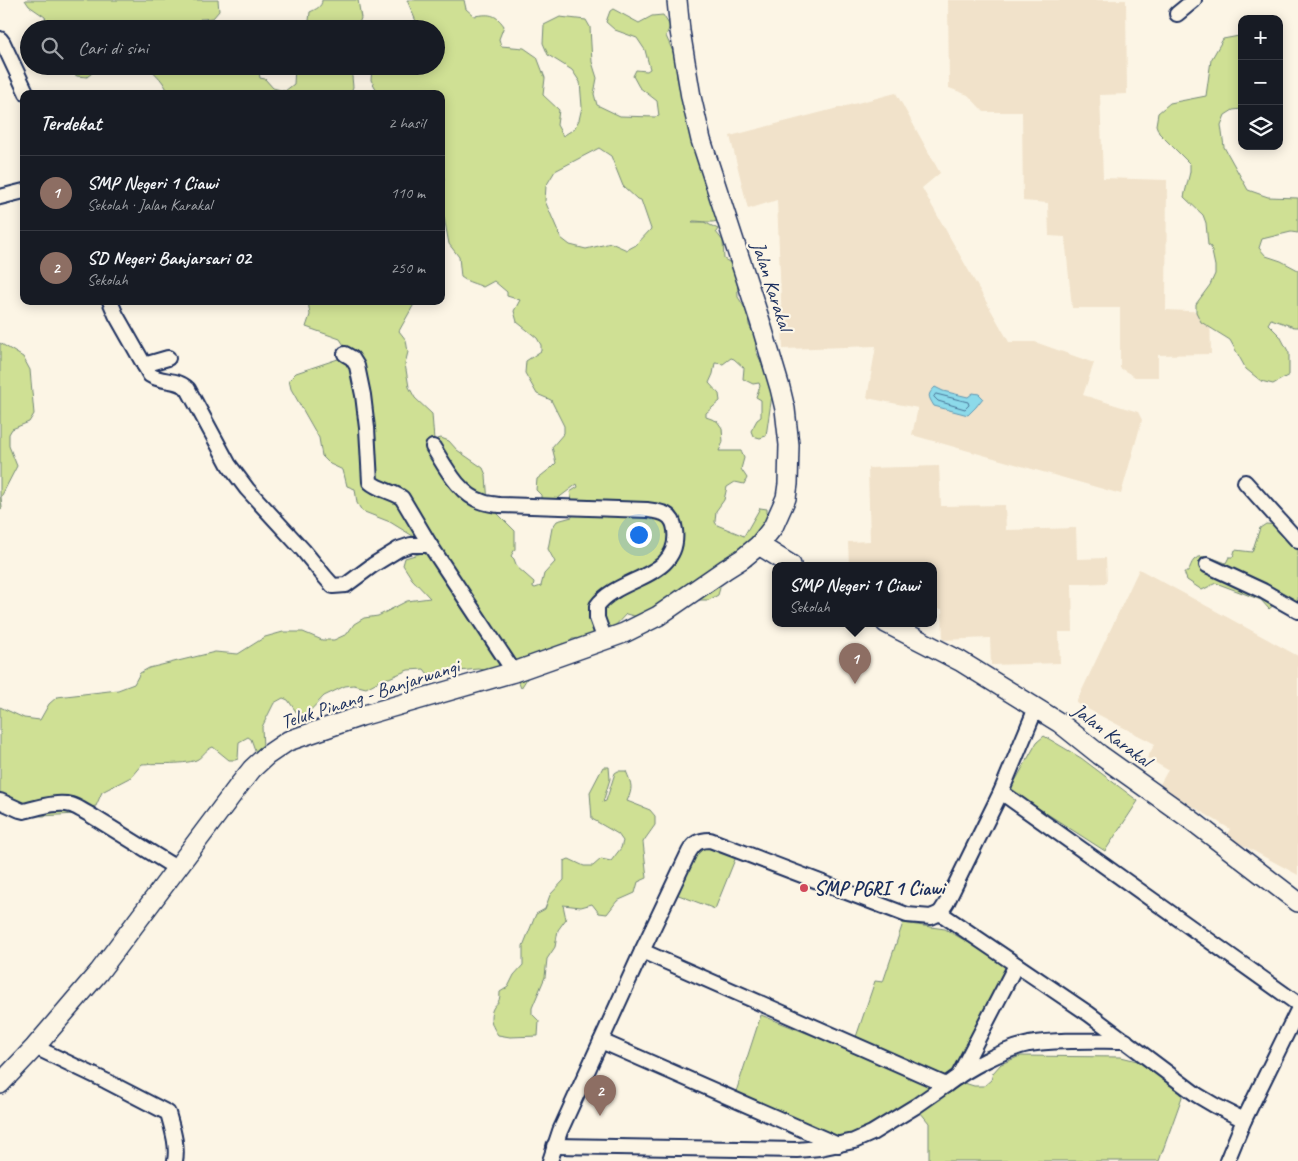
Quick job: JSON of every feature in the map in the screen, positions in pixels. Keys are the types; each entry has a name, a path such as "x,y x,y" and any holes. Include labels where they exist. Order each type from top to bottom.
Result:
{"main road":[{"name":"Jalan Karakal","path":"677,0 691,97 701,140 760,321 780,388 788,427 789,471 786,498 772,527 759,545"},
{"path":"759,545 786,562"},
{"name":"Teluk Pinang - Banjarwangi","path":"0,1084 35,1047 99,972 252,769 266,756 288,741 361,716 514,672 624,633 658,616 742,559 759,545"},
{"name":"Jalan Karakal","path":"894,627 960,661 1060,723 1100,755 1190,819 1298,902"}],"street":[{"path":"1177,14 1194,0"},
{"path":"0,39 25,90"},
{"path":"0,197 20,192"},
{"path":"112,305 150,375 160,380 180,383 188,388 229,465 247,489 333,586 346,585 399,549 411,545 430,545"},
{"path":"345,354 352,358 357,366 363,395 370,482 376,487 402,498 430,545 514,672"},
{"path":"144,365 168,358"},
{"path":"433,447 456,482 473,497 483,502 499,505 647,510 670,517 674,523 675,535 671,555 660,567 606,597 597,606 597,618 605,640"},
{"path":"1245,482 1298,541"},
{"path":"1207,564 1298,612"},
{"path":"550,1161 554,1146 601,1041 692,846 698,841 710,840 907,915 932,916 940,913 1001,792 1036,708"},
{"path":"1001,792 1298,1004"},
{"path":"0,801 24,811 57,804 72,805 176,868"},
{"path":"940,913 1089,1014 1197,1095 1244,1120"},
{"path":"642,951 952,1081"},
{"path":"952,1081 1016,965"},
{"path":"1227,1161 1244,1120 1298,1010"},
{"path":"601,1041 838,1145"},
{"path":"554,1146 798,1150 838,1145 854,1141 872,1133 952,1081 1002,1053 1029,1044 1126,1041"},
{"path":"35,1047 168,1113 175,1141 176,1158 174,1161"}],"shaded area":[{"path":"948,0 1126,0 1127,94 1100,95 1103,178 1167,180 1166,310 1210,312 1211,354 1158,355 1158,377 1135,377 1120,368 1120,308 1072,308 1065,237 1049,236 1048,203 1023,201 1022,112 984,112 968,95 949,88"},
{"path":"896,93 940,173 922,188 1009,342 1035,342 1094,363 1083,395 1138,412 1142,420 1121,494 912,435 918,408 867,398 876,346 783,349 777,200 748,209 730,136"},
{"path":"939,466 941,506 1005,505 1006,530 1076,528 1077,559 1106,558 1107,583 1072,584 1073,632 1059,632 1060,663 991,665 990,638 943,640 942,609 937,609 937,562 849,562 848,542 870,541 868,468"},
{"path":"1139,569 1298,656 1298,875 1226,836 1230,829 1159,786 1168,770 1147,758 1155,744 1076,703"}],"green space":[{"path":"25,0 218,0 219,11 213,18 200,20 46,20 45,17 29,6"},
{"path":"322,0 358,0 360,20 309,20 310,12 320,6"},
{"path":"407,0 464,0 466,9 474,16 491,15 504,26 499,39 501,46 524,48 537,57 545,78 543,95 559,110 557,125 563,136 574,129 579,120 582,107 580,82 572,70 548,55 543,43 544,25 560,17 586,20 590,27 592,62 597,78 594,94 597,105 620,116 655,117 659,116 657,101 639,87 633,76 636,70 647,71 650,69 645,50 637,38 615,30 606,22 610,11 613,9 639,23 652,16 663,15 670,26 666,36 678,63 677,78 720,220 714,222 693,221 692,222 704,222 718,229 716,232 723,241 724,259 731,263 737,273 738,297 748,313 749,325 755,336 756,351 768,377 772,395 766,436 760,438 753,436 751,431 757,420 761,417 761,400 756,397 760,386 759,383 753,384 743,379 744,368 734,359 731,358 723,364 715,363 709,383 719,394 720,401 706,413 706,417 717,421 722,428 723,442 719,451 741,451 744,458 741,469 747,478 744,484 735,482 727,487 724,500 716,511 715,522 717,525 744,536 760,508 767,509 767,538 742,559 752,565 746,568 732,559 717,573 720,588 718,595 709,600 697,600 642,618 626,614 613,628 600,637 572,639 564,654 528,677 521,688 514,672 488,680 484,670 479,669 448,672 440,679 431,678 424,669 408,670 383,679 366,688 354,685 345,686 324,696 306,715 297,713 288,700 283,698 274,703 262,727 263,748 256,753 251,739 248,737 239,742 238,759 235,760 229,760 213,747 194,761 142,764 131,777 102,792 96,806 80,809 76,814 42,816 17,814 0,805 0,707 24,718 40,720 49,704 57,697 118,690 134,684 140,673 149,668 215,652 238,654 265,637 283,632 303,632 322,640 334,640 347,634 354,624 364,618 378,616 407,601 430,598 412,579 403,565 405,558 422,553 421,541 390,522 362,511 357,503 355,489 347,486 343,470 330,464 322,456 319,438 291,389 289,380 296,373 341,358 347,350 340,339 306,327 310,315 309,305 413,305 399,331 406,340 408,352 405,364 409,387 415,398 432,414 434,440 441,438 449,441 457,450 483,468 486,475 488,504 515,531 515,549 511,556 517,567 534,582 533,587 541,586 544,574 555,562 548,549 552,528 557,521 572,517 575,511 570,492 578,487 577,484 553,502 541,500 541,495 536,490 537,479 556,463 552,447 564,433 564,426 551,400 537,394 525,373 526,361 541,351 541,345 537,338 517,322 514,311 520,300 507,296 507,292 494,281 483,287 461,277 459,257 449,244 445,222 445,90 377,90 371,80 371,75 445,75 445,20 415,20","holes":["599,148 611,156 623,186 637,199 641,200 651,229 636,245 627,250 611,243 586,249 570,245 561,238 545,201 546,186 555,171"]},
{"path":"1238,36 1238,109 1225,115 1221,125 1224,147 1248,190 1268,197 1298,198 1298,233 1291,232 1262,239 1259,248 1266,256 1298,270 1298,327 1271,319 1268,324 1280,336 1289,353 1289,375 1273,384 1261,381 1246,369 1230,340 1201,322 1196,312 1196,304 1210,285 1215,274 1211,247 1208,245 1206,223 1203,215 1184,197 1190,164 1159,133 1156,125 1158,113 1170,103 1206,96 1211,60 1223,39"},
{"path":"76,75 90,75 87,77"},
{"path":"157,75 260,75 260,78 265,79 273,88 281,90 167,90"},
{"path":"294,75 352,75 352,90 286,90 294,84"},
{"path":"0,343 23,357 30,370 34,414 29,422 12,429 9,434 9,446 17,466 1,497 2,508 0,509"},
{"path":"1266,524 1289,526 1298,533 1298,614 1276,603 1269,609 1261,600 1216,583 1202,590 1187,580 1184,572 1188,572 1193,561 1197,558 1210,557 1226,563 1229,557 1233,557 1235,550 1252,552 1260,528"},
{"path":"1044,736 1081,758 1138,801 1105,851 1010,790 1037,742"},
{"path":"603,767 609,767 610,779 603,802 606,801 615,773 626,771 631,786 627,801 650,810 655,816 655,825 643,842 647,878 638,882 635,893 617,901 607,914 599,913 592,904 581,907 563,905 566,919 558,930 555,947 547,959 545,977 532,1008 532,1014 539,1021 538,1036 510,1037 498,1035 492,1024 492,1011 498,1002 500,992 508,987 514,975 523,965 523,946 536,914 545,909 550,895 564,880 564,861 569,859 584,866 593,866 601,859 611,861 621,848 623,841 618,834 592,819 590,792"},
{"path":"701,844 738,852 715,909 676,894 687,864"},
{"path":"903,923 945,929 978,948 1005,967 1006,978 961,1082 974,1086 984,1086 991,1080 993,1073 1001,1064 1020,1056 1121,1057 1150,1064 1179,1086 1182,1097 1159,1161 929,1161 929,1123 916,1107 894,1119 882,1135 869,1140 811,1143 799,1129 733,1101 761,1015 869,1058 855,1040 875,981 883,982"}],"water":[{"path":"935,387 943,391 968,397 973,393 979,394 983,398 968,415 934,406 929,396"}],"place":[{"name":"SMP Negeri 1 Ciawi","path":"855,684"},
{"name":"SMP PGRI 1 Ciawi","path":"804,888"},
{"name":"SD Negeri Banjarsari 02","path":"600,1116"}]}
